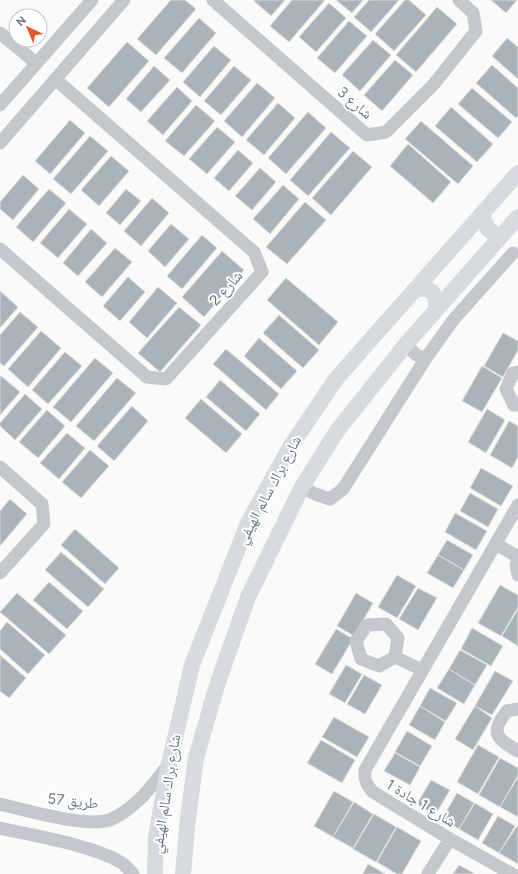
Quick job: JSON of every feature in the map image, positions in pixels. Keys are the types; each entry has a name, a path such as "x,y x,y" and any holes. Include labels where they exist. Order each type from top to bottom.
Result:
{"main road":[{"name":"شارع براك سالم الهيفي","path":"155,874 156,837 169,764 192,665 248,523 290,447 336,379 518,173"},
{"path":"482,215 488,229 500,238"},
{"name":"شارع براك سالم الهيفي","path":"183,874 188,818 196,758 217,686 248,597 302,487 337,431 407,343 518,217"},
{"path":"414,290 423,288 432,292 437,299 436,309"}],"street":[{"path":"0,105 92,0"},
{"path":"0,143 5,133 55,79 124,0"},
{"name":"شارع 3","path":"213,0 367,135 386,132 434,84 476,31 473,13 459,0"},
{"path":"0,32 36,63"},
{"name":"شارع 2","path":"0,249 147,377 166,379 262,272 254,252 55,79"},
{"path":"302,487 315,494 330,498 343,489 426,358 454,319 515,257 500,238"},
{"path":"407,343 411,352 418,357 426,358"},
{"path":"518,372 513,373 506,389 514,405 518,405"},
{"path":"0,467 42,504 44,524 0,573"},
{"name":"شارع 1 جادة 1","path":"512,874 450,840 373,792 368,788 364,776 365,770 518,505"},
{"path":"496,544 518,558 516,565 518,575"},
{"path":"395,657 422,670"},
{"path":"518,709 507,711 497,728 501,742 518,751"},
{"name":"طريق 57","path":"0,804 41,814 91,822 110,820 137,803 169,764"},
{"path":"0,828 74,845 106,855 123,864 132,874"},
{"path":"428,874 450,840"}],"building":[{"path":"171,0 185,0 196,9 156,55 137,39"},
{"path":"285,0 271,16 254,1"},
{"path":"292,0 325,0 289,42 270,26"},
{"path":"336,0 363,0 352,13"},
{"path":"369,0 399,0 371,32 354,17"},
{"path":"405,0 409,0 426,15 394,51 375,34"},
{"path":"491,0 517,0 506,13"},
{"path":"329,3 346,18 316,52 299,37"},
{"path":"437,7 457,24 416,72 396,55"},
{"path":"199,18 216,33 182,73 164,58"},
{"path":"349,21 367,36 335,73 317,58"},
{"path":"507,38 518,47 518,79 492,56"},
{"path":"373,40 391,55 360,91 342,75"},
{"path":"127,42 149,61 109,107 87,88"},
{"path":"214,46 231,60 200,97 183,82"},
{"path":"395,60 413,75 382,111 364,95"},
{"path":"492,65 518,88 518,116 516,118 476,83"},
{"path":"154,66 170,80 141,112 126,99"},
{"path":"234,66 251,80 221,115 204,101"},
{"path":"257,83 275,98 242,137 224,121"},
{"path":"177,87 192,101 163,135 147,121"},
{"path":"472,88 512,122 498,138 458,104"},
{"path":"278,103 295,118 264,155 246,140"},
{"path":"196,105 215,121 184,156 165,141"},
{"path":"451,107 493,144 477,162 435,126"},
{"path":"308,112 326,128 286,174 268,158"},
{"path":"70,120 85,133 50,174 35,161"},
{"path":"421,121 473,166 458,184 405,139"},
{"path":"217,127 235,142 207,174 189,159"},
{"path":"331,132 350,148 308,196 290,180"},
{"path":"90,136 108,151 71,194 53,179"},
{"path":"408,144 451,182 433,203 390,166"},
{"path":"238,150 253,163 229,191 214,178"},
{"path":"353,151 372,167 331,215 312,198"},
{"path":"111,156 129,171 99,206 81,190"},
{"path":"260,168 276,182 252,210 235,196"},
{"path":"23,175 39,189 13,220 0,209 0,202"},
{"path":"283,185 299,199 270,234 253,219"},
{"path":"49,189 66,203 33,242 16,227"},
{"path":"126,189 141,201 120,225 106,213"},
{"path":"152,198 169,213 141,246 124,231"},
{"path":"305,202 326,220 287,264 266,247"},
{"path":"69,209 87,224 58,258 40,243"},
{"path":"171,224 189,239 165,267 148,251"},
{"path":"91,229 107,243 78,276 63,263"},
{"path":"202,235 217,248 182,289 167,276"},
{"path":"115,248 132,262 102,297 85,282"},
{"path":"222,251 244,270 204,317 182,297"},
{"path":"128,277 145,292 120,321 103,306"},
{"path":"286,278 338,322 319,345 267,300"},
{"path":"158,287 177,303 147,338 129,322"},
{"path":"0,291 18,307 0,328"},
{"path":"179,307 201,325 160,372 138,353"},
{"path":"20,312 38,327 4,366 0,363 0,335"},
{"path":"279,315 319,350 303,368 263,333"},
{"path":"41,331 61,348 28,387 8,369"},
{"path":"503,333 518,341 518,350 503,377 484,366"},
{"path":"259,338 297,371 281,389 244,356"},
{"path":"226,349 279,394 266,410 213,364"},
{"path":"65,352 82,366 48,404 32,390"},
{"path":"95,358 113,373 71,422 53,407"},
{"path":"482,366 502,378 482,412 462,401"},
{"path":"1,376 20,392 0,415 0,377"},
{"path":"117,378 136,393 94,441 76,426"},
{"path":"220,380 260,414 246,431 206,397"},
{"path":"25,394 42,409 15,440 0,426 0,423"},
{"path":"201,399 242,434 226,453 185,418"},
{"path":"132,406 148,421 114,461 97,446"},
{"path":"487,409 505,420 486,453 468,442"},
{"path":"47,410 65,426 38,458 19,442"},
{"path":"509,421 518,426 518,457 512,468 490,455"},
{"path":"67,433 85,448 59,479 40,463"},
{"path":"90,450 109,466 81,498 62,482"},
{"path":"481,468 513,486 501,506 470,488"},
{"path":"470,493 498,509 488,527 460,511"},
{"path":"10,499 27,514 0,546 0,511"},
{"path":"455,513 487,531 476,550 445,532"},
{"path":"75,529 119,568 105,584 61,545"},
{"path":"447,540 473,555 464,570 438,555"},
{"path":"61,552 104,589 88,607 45,570"},
{"path":"438,555 464,570 453,588 427,573"},
{"path":"397,575 416,586 397,618 378,607"},
{"path":"49,582 83,611 67,629 33,600"},
{"path":"500,585 518,595 518,607 501,636 478,623"},
{"path":"418,588 437,598 418,630 399,619"},
{"path":"17,593 66,635 49,654 0,612"},
{"path":"356,593 373,603 354,636 337,626"},
{"path":"518,609 518,646 502,636"},
{"path":"7,622 45,655 28,674 0,649 0,631"},
{"path":"472,628 503,646 491,666 461,649"},
{"path":"336,629 353,639 332,674 315,664"},
{"path":"460,650 487,665 475,685 449,669"},
{"path":"0,655 26,678 9,698 0,691"},
{"path":"346,665 362,674 345,703 329,694"},
{"path":"449,669 475,685 464,704 437,688"},
{"path":"495,671 513,681 492,715 475,706"},
{"path":"364,675 382,685 365,714 347,704"},
{"path":"430,688 457,703 446,721 420,706"},
{"path":"420,706 445,722 435,740 409,725"},
{"path":"475,706 492,718 473,750 455,739"},
{"path":"334,717 369,737 357,757 322,737"},
{"path":"407,731 432,746 420,766 395,752"},
{"path":"321,740 355,760 342,783 307,763"},
{"path":"478,745 499,757 478,794 457,782"},
{"path":"395,753 420,767 410,785 384,771"},
{"path":"500,758 518,768 518,775 500,807 479,795"},
{"path":"518,777 518,817 500,807"},
{"path":"431,780 450,790 435,815 417,804"},
{"path":"334,791 353,802 333,837 314,826"},
{"path":"457,793 474,803 459,829 442,819"},
{"path":"354,802 373,814 353,848 333,837"},
{"path":"475,803 493,814 478,840 459,829"},
{"path":"374,814 396,827 376,862 353,849"},
{"path":"498,816 515,826 499,853 482,843"},
{"path":"517,826 518,827 518,864 499,853"},
{"path":"397,827 421,841 402,874 397,874 377,862"},
{"path":"368,864 385,874 363,874"},
{"path":"459,865 475,874 453,874"}]}
